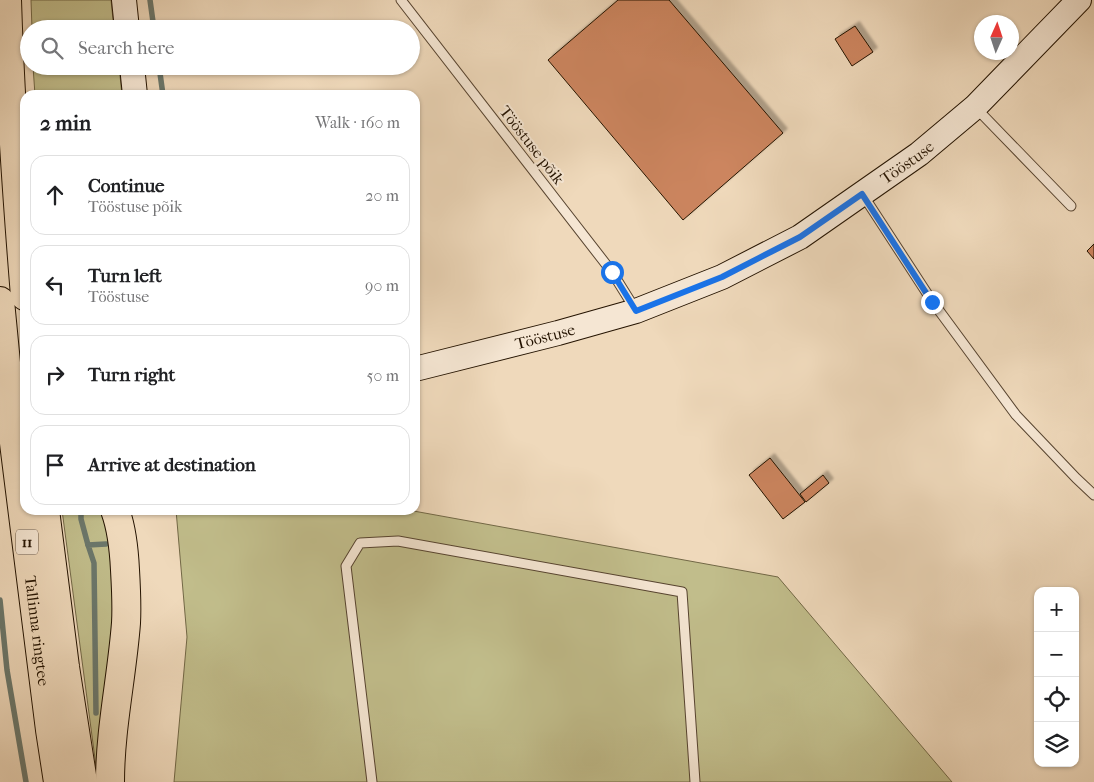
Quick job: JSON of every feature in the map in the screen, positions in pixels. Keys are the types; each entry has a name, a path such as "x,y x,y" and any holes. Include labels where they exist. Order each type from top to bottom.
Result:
{"highway":[{"path":"6,0 20,229"},
{"path":"12,0 20,28"},
{"path":"25,75 26,90"},
{"name":"Tallinna ringtee","path":"0,300 20,491"},
{"name":"Tallinna ringtee","path":"23,515 58,782"},
{"name":"Tallinna ringtee","path":"46,515 65,667 83,782"},
{"path":"110,782 116,705 126,622 124,545 116,515"}],"street":[{"path":"124,0 126,20"},
{"name":"Tööstuse","path":"420,368 540,338 636,311 722,277 800,237 919,154 975,107 1076,1"},
{"path":"133,75 134,90"}],"lane":[{"name":"Tööstuse põik","path":"401,0 417,20"},
{"name":"Tööstuse põik","path":"420,24 612,272 636,311"},
{"path":"975,107 1070,206"},
{"path":"862,194 932,302 1016,415 1094,495"},
{"path":"372,782 346,566 360,543 398,541 682,592 696,782"}],"shaded area":[{"path":"31,0 111,0 113,20 32,20"},
{"path":"34,75 120,75 121,90 35,90"},
{"path":"420,512 778,577 952,782 174,782 187,637 176,515 420,515"},
{"path":"63,515 104,515 119,582 98,765 96,766"}],"building":[{"path":"618,0 669,0 783,133 683,220 548,60"},
{"path":"855,26 873,52 852,66 835,39"},
{"path":"1094,244 1094,259 1087,251"},
{"path":"770,458 805,502 783,519 749,475"},
{"path":"823,475 829,483 806,502 800,494"}],"waterway":[{"path":"150,0 153,20"},
{"path":"160,75 162,90"},
{"path":"81,515 88,545"},
{"path":"96,713 94,563 88,545 106,544"},
{"path":"0,600 7,670 26,782"}],"route":[{"path":"612,272 636,311 722,277 800,237 862,194 932,302"}]}
